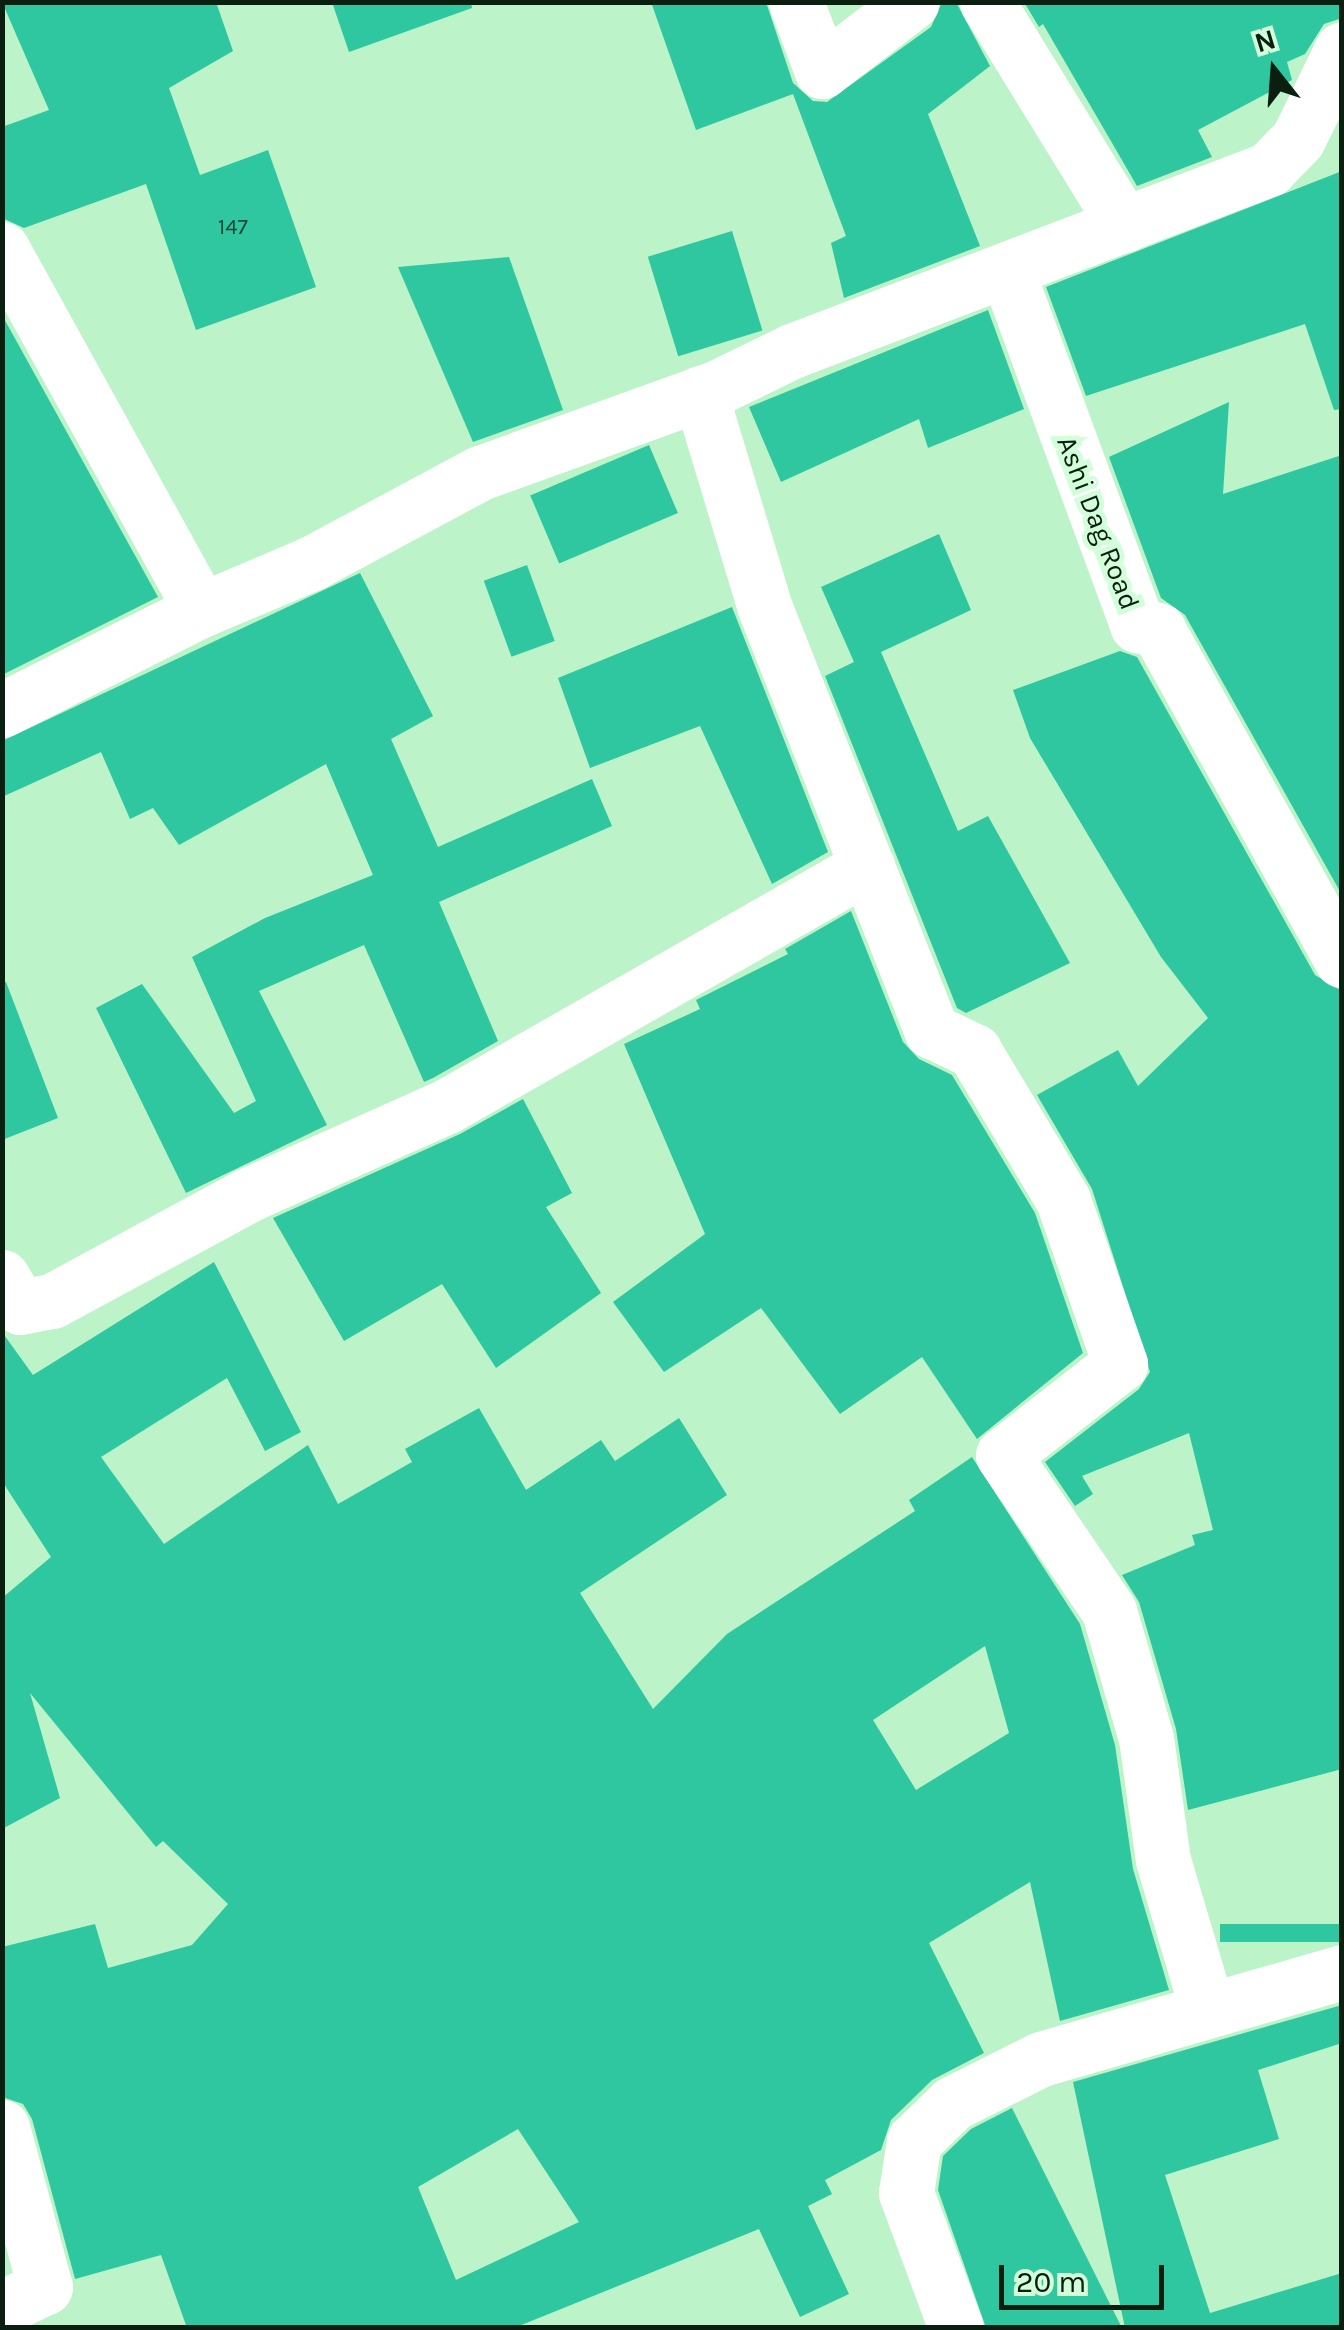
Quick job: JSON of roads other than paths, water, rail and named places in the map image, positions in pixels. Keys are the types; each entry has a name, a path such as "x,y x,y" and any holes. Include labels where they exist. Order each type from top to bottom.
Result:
{"street":[{"path":"796,2 822,71 912,2"},
{"path":"987,2 1124,225"},
{"path":"2,710 201,610 312,564 480,472 700,393 1269,169 1298,139 1342,49"},
{"path":"2,249 201,610"},
{"name":"Ashi Dag Road","path":"1008,271 1137,625 1158,630 1342,960"},
{"path":"700,393 765,608 932,1031 974,1050 1063,1200 1120,1364 1004,1455 1109,1611 1146,1738 1163,1860 1206,2010"},
{"path":"2,1277 20,1307 52,1301 250,1194 447,1106 867,866"},
{"path":"956,2328 906,2193 914,2141 953,2103 1041,2059 1342,1972"},
{"path":"2,2128 45,2287 2,2308"}]}
